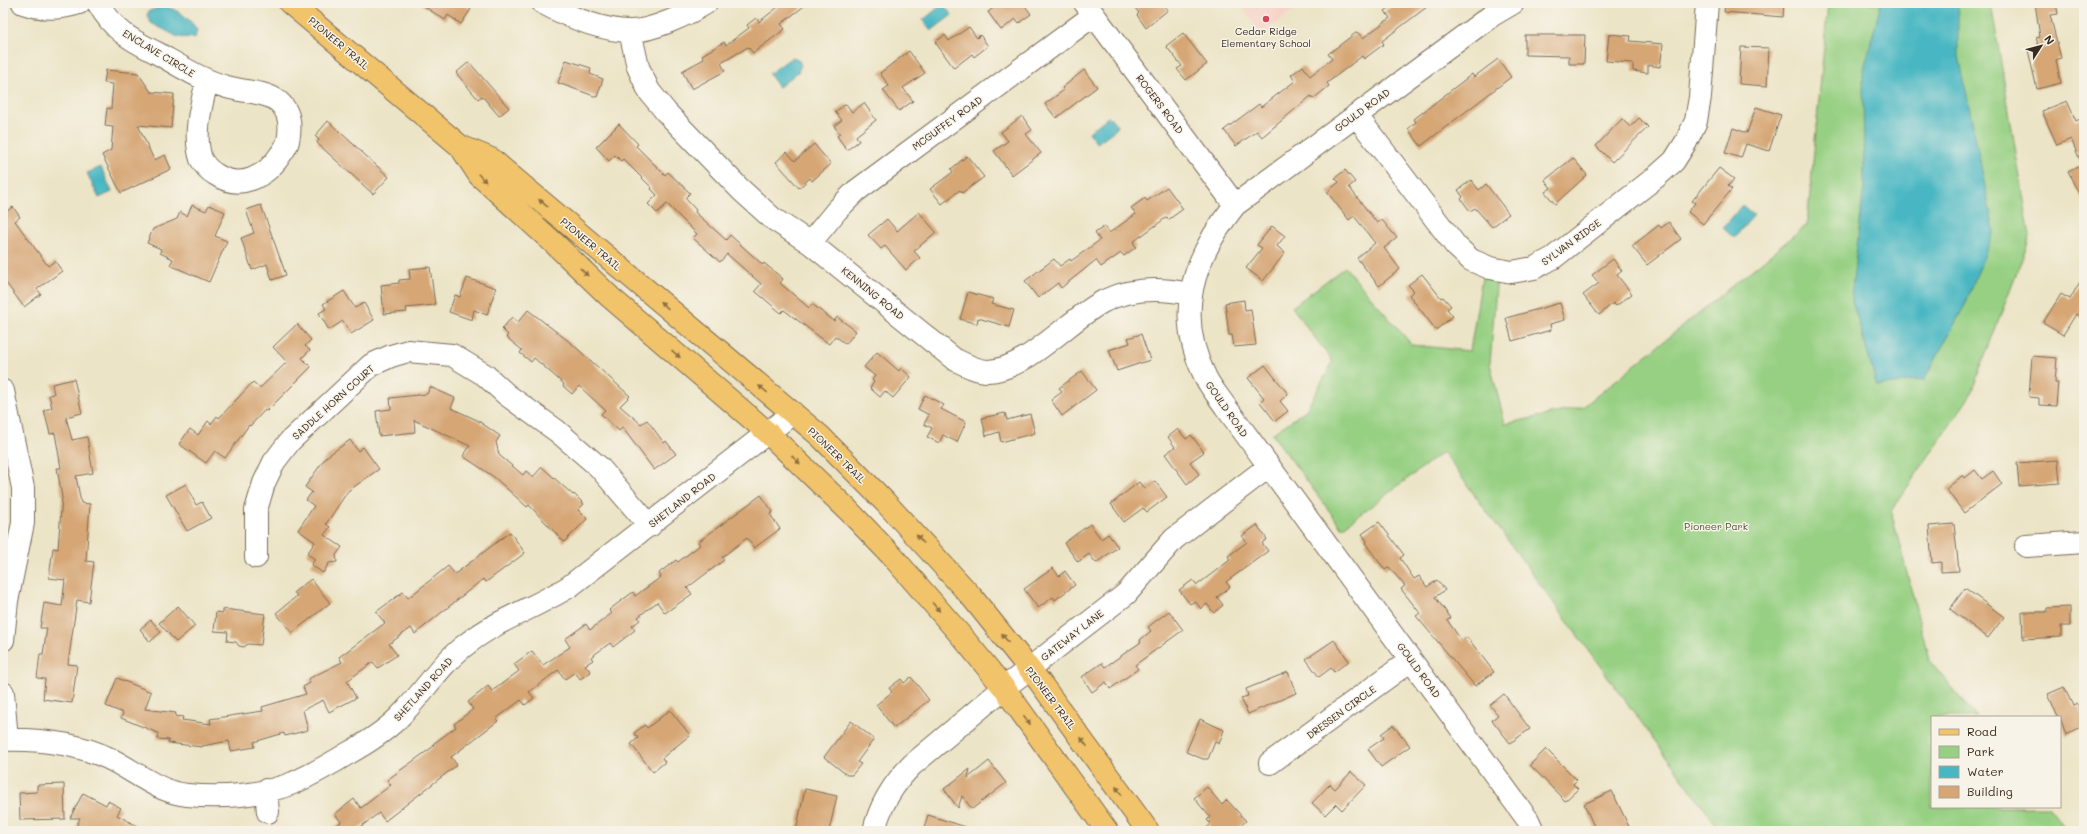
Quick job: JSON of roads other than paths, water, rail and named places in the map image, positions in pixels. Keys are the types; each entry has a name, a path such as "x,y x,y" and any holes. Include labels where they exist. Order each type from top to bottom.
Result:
{"main road":[{"name":"PIONEER TRAIL","path":"290,3 460,146 479,175 556,245 610,297 768,433 848,510 892,556 964,639 1004,688 1107,831"},
{"name":"PIONEER TRAIL","path":"460,146 491,159 820,436 915,533 971,596 1029,668 1148,831"}],"street":[{"path":"23,3 46,8 63,8 79,3"},
{"name":"ENCLAVE CIRCLE","path":"98,3 107,18 123,34 207,82 268,96 278,102 285,110 290,120 288,144 274,164 263,174 249,181 236,182 221,178 210,171 202,161 198,148 198,130 202,99 207,82"},
{"path":"543,3 568,16 596,25 630,31 658,25 687,15 706,3"},
{"name":"GOULD ROAD","path":"1513,3 1491,16 1235,205 1218,227 1203,253 1194,274 1190,294 1190,321 1195,352 1206,378 1268,467 1528,820 1533,831"},
{"name":"SYLVAN RIDGE","path":"1356,115 1456,246 1471,260 1490,268 1512,272 1534,268 1553,258 1656,177 1674,161 1686,142 1696,121 1700,97 1707,3"},
{"name":"ROGERS ROAD","path":"1089,9 1235,205"},
{"name":"MCGUFFEY ROAD","path":"810,243 837,210 862,187 1089,9"},
{"name":"KENNING ROAD","path":"630,31 638,67 649,91 666,112 740,190 772,218 810,243 954,359 969,367 987,371 1005,368 1021,360 1104,301 1149,290 1172,290 1190,294"},
{"name":"SADDLE HORN COURT","path":"256,558 256,510 264,483 278,456 290,441 371,365 391,356 408,351 452,355 485,374 507,395 557,431 599,467 650,526"},
{"path":"3,391 23,488 23,523 7,601 3,640"},
{"name":"SHETLAND ROAD","path":"5,740 36,740 72,746 108,758 160,787 184,794 207,796 266,790 291,784 359,747 404,713 446,662 468,643 512,616 552,598 650,526 793,413"},
{"name":"GATEWAY LANE","path":"874,831 886,798 898,778 912,765 1029,668 1126,594 1174,539 1268,467"},
{"path":"2026,546 2084,542"},
{"name":"DRESSEN CIRCLE","path":"1270,763 1411,660"},
{"path":"3,693 5,740"},
{"path":"266,790 268,812"}],"water":[{"path":"1881,3 1958,3 1958,51 1994,231 1965,305 1924,380 1877,386 1851,297 1864,187 1863,73"},
{"path":"943,4 952,15 931,31 923,20"},
{"path":"164,6 178,12 190,21 197,30 195,38 178,37 151,23 147,15 149,11"},
{"path":"792,57 798,59 801,65 798,72 779,87 769,74"},
{"path":"1108,117 1111,118 1117,125 1116,129 1097,143 1089,132"},
{"path":"101,167 112,192 99,198 87,173"},
{"path":"1742,205 1754,215 1734,238 1723,228"}],"place":[{"name":"Cedar Ridge Elementary School","path":"1266,19"}],"park label":[{"name":"Pioneer Park","path":"1716,526"}]}
